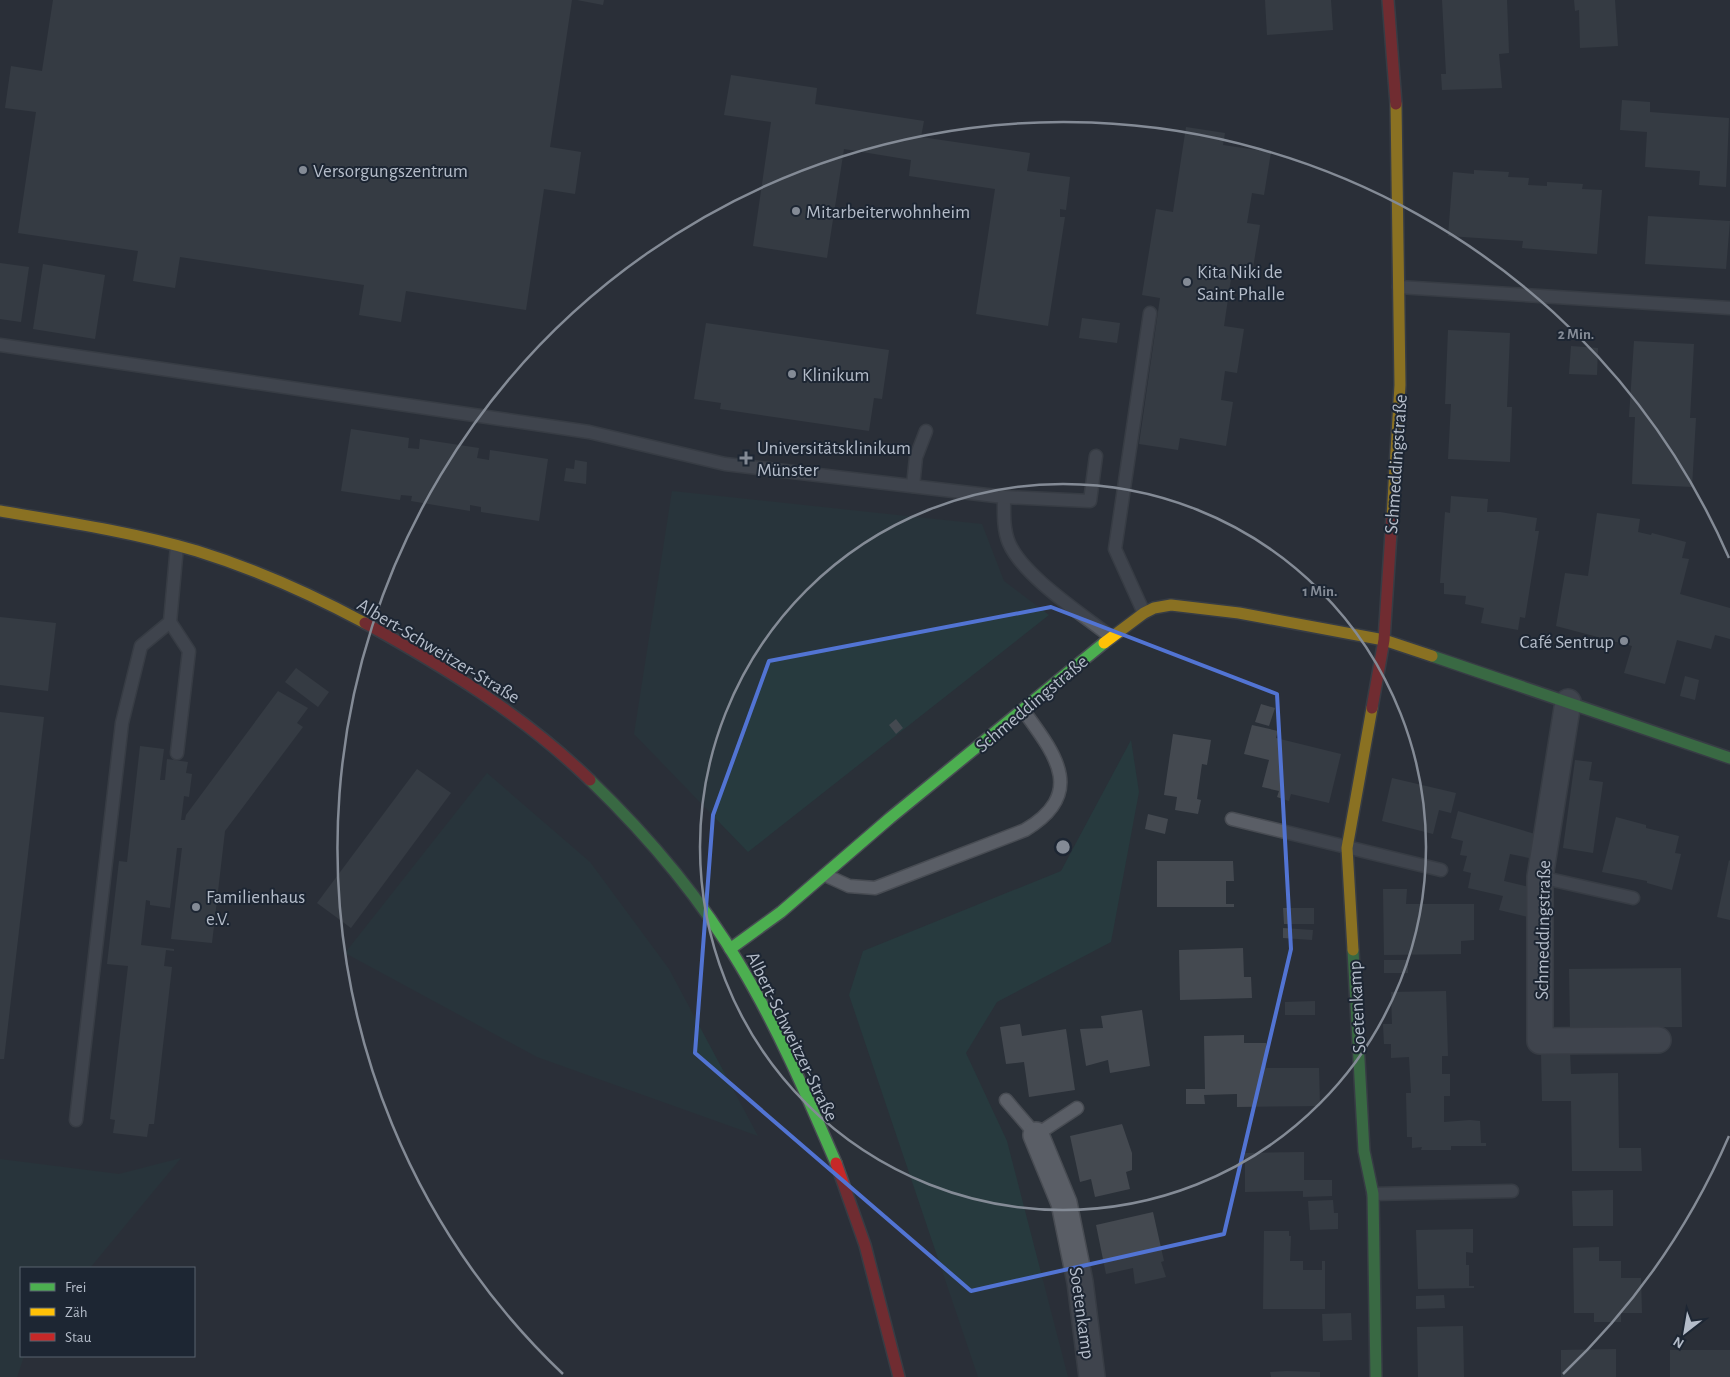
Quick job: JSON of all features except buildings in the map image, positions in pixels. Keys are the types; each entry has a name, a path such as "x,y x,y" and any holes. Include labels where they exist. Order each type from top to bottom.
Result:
{"street":[{"name":"Schmeddingstraße","path":"1384,640 1400,386 1396,103 1388,0"},
{"name":"Albert-Schweitzer-Straße","path":"0,511 177,546 250,570 351,616 471,685 527,725 590,780 682,881 730,949 762,1005 788,1058 850,1197 868,1254 899,1377"},
{"name":"Schmeddingstraße","path":"730,949 781,912 890,818 1111,637 1154,608 1182,606 1239,613 1384,640 1730,758"},
{"name":"Soetenkamp","path":"1376,1377 1373,1194 1364,1151 1347,848 1384,640"},
{"name":"Schmeddingstraße","path":"1568,702 1540,877 1540,1041 1658,1040"},
{"name":"Soetenkamp","path":"1036,1135 1064,1203 1080,1282 1092,1377"}],"lane":[{"path":"1399,288 1730,308"},
{"path":"1144,613 1115,549 1150,312"},
{"path":"0,346 589,432 725,464 1004,497 1090,501 1096,456"},
{"path":"913,486 916,457 926,431"},
{"path":"1004,497 1005,526 1008,541 1014,553 1040,581 1111,637"},
{"path":"177,546 170,622 189,651 178,753"},
{"path":"76,1120 122,723 141,646 170,622"},
{"path":"824,875 849,886 875,888 1025,830 1043,819 1055,801 1060,777 1058,762 1050,747 1023,710"},
{"path":"1232,819 1441,870"},
{"path":"1540,877 1632,898"},
{"path":"1006,1100 1036,1135 1077,1108"},
{"path":"1373,1194 1512,1191"}],"highlighted area":[{"path":"1051,607 1277,694 1291,949 1224,1234 971,1291 695,1053 713,815 769,661"}],"green space":[{"path":"672,491 982,524 1004,581 1049,615 748,852 634,734"},
{"path":"1131,740 1139,792 1111,942 997,1002 966,1053 1007,1141 1068,1377 978,1377 849,995 863,951 1061,871"},
{"path":"487,773 590,862 669,969 758,1136 537,1057 345,953"},
{"path":"181,1158 91,1267 20,1267 20,1357 24,1357 17,1377 0,1377 0,1159 119,1174"}],"traffic: fast":[{"path":"730,949 781,912 890,818 1104,643"},
{"path":"1432,656 1730,758"},
{"path":"590,780 652,845 708,915 754,989 803,1088 836,1163"},
{"path":"1353,950 1364,1151 1373,1194 1376,1377"}],"traffic: slow":[{"path":"1392,517 1400,385 1396,104"},
{"path":"0,511 124,533 197,551 282,583 365,623"},
{"path":"1104,643 1144,613 1154,608 1171,605 1239,613 1384,640 1432,656"},
{"path":"1353,950 1347,848 1372,708"}],"traffic: jam":[{"path":"1388,0 1396,104"},
{"path":"1372,708 1384,640 1392,517"},
{"path":"365,623 425,657 483,694 538,735 590,780"},
{"path":"836,1163 865,1245 899,1377"}],"place":[{"name":"Versorgungszentrum","path":"303,170"},
{"name":"Mitarbeiterwohnheim","path":"796,211"},
{"name":"Kita Niki de Saint Phalle","path":"1187,282"},
{"name":"Klinikum","path":"792,374"},
{"name":"Universitätsklinikum Münster","path":"746,458"},
{"name":"Café Sentrup","path":"1624,641"},
{"name":"Familienhaus e.V.","path":"196,907"}]}
